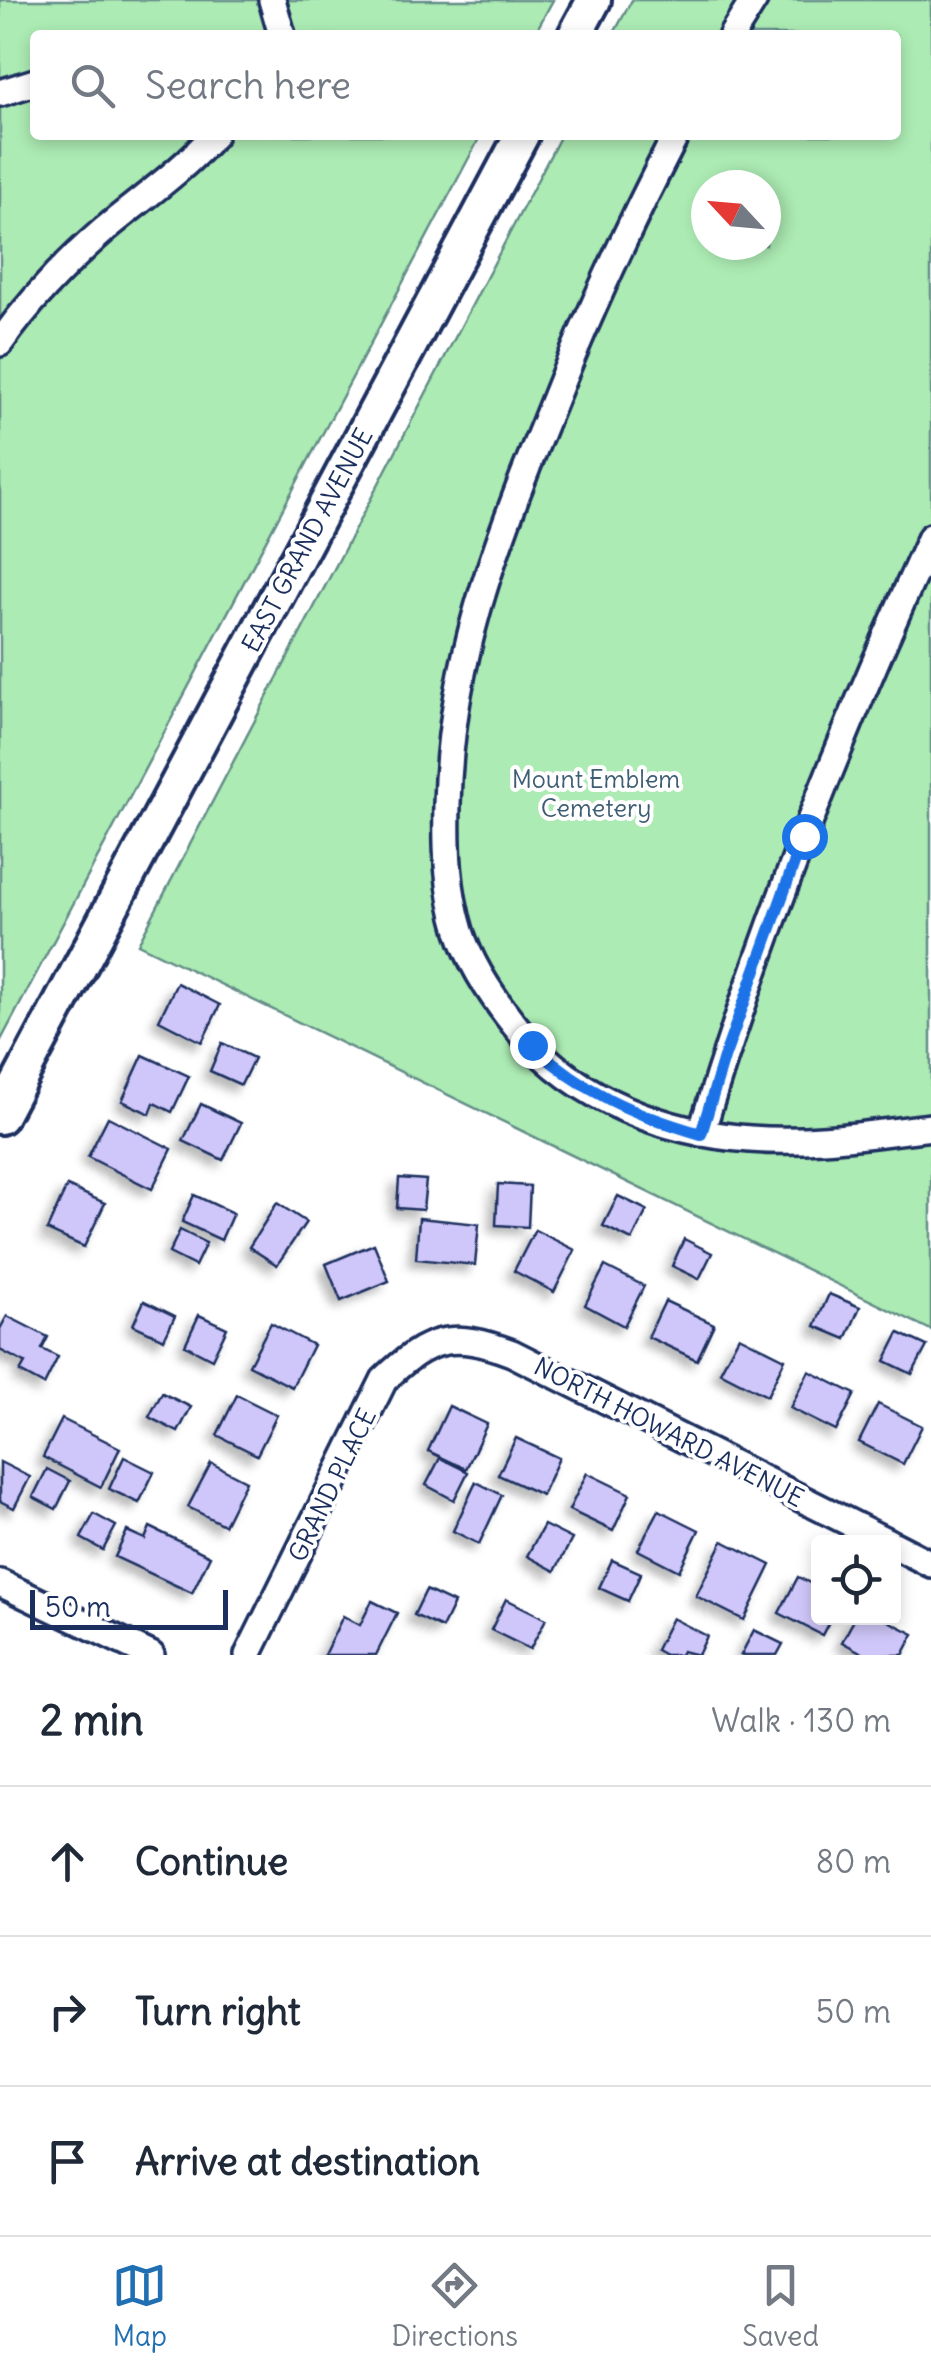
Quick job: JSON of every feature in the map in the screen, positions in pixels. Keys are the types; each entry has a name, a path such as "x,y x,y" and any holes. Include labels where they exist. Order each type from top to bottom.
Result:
{"main road":[{"path":"578,30 594,0"},
{"name":"EAST GRAND AVENUE","path":"0,1117 519,140"}],"street":[{"path":"272,0 281,30"},
{"path":"735,30 754,0"},
{"path":"0,93 30,84"},
{"path":"0,343 70,263 102,232 186,166 209,140"},
{"path":"674,140 561,382 477,604 450,738 446,867 460,933 508,1017 532,1045 558,1068 614,1105 701,1134 786,1140 931,1127"},
{"path":"701,1134 810,820 876,658 931,537"},
{"name":"NORTH HOWARD AVENUE","path":"445,1340 476,1340 512,1353 873,1535"},
{"name":"GRAND PLACE","path":"248,1655 384,1380 412,1353 445,1340"},
{"name":"NORTH HOWARD AVENUE","path":"901,1549 931,1564"},
{"path":"0,1583 152,1655"}],"green space":[{"path":"0,0 553,0 537,30 30,30 30,140 478,140 0,1042"},
{"name":"Mount Emblem Cemetery","path":"632,0 931,0 931,1330 138,944 558,140 901,140 901,30 616,30"}],"building":[{"path":"177,983 220,1005 202,1042 159,1020"},
{"path":"222,1043 254,1058 241,1085 210,1071"},
{"path":"143,1055 189,1076 172,1112 154,1103 150,1114 122,1101"},
{"path":"201,1104 241,1123 223,1160 183,1141"},
{"path":"108,1117 172,1149 152,1189 88,1157"},
{"path":"399,1178 426,1180 423,1210 397,1208"},
{"path":"498,1184 530,1186 528,1227 496,1225"},
{"path":"67,1186 105,1203 84,1247 47,1230"},
{"path":"194,1195 233,1213 221,1240 182,1222"},
{"path":"618,1196 647,1210 632,1240 603,1226"},
{"path":"277,1203 306,1222 277,1265 249,1247"},
{"path":"419,1218 479,1224 475,1265 416,1259"},
{"path":"180,1230 206,1243 195,1266 169,1253"},
{"path":"535,1230 575,1250 554,1292 514,1271"},
{"path":"684,1239 712,1253 699,1279 672,1266"},
{"path":"374,1244 389,1281 341,1301 326,1264"},
{"path":"605,1266 644,1286 624,1326 585,1305"},
{"path":"829,1294 860,1307 846,1339 815,1326"},
{"path":"144,1301 175,1316 164,1339 133,1325"},
{"path":"665,1301 714,1324 697,1360 648,1337"},
{"path":"199,1315 227,1328 212,1359 185,1345"},
{"path":"7,1316 48,1337 42,1349 58,1357 44,1385 20,1372 25,1363 0,1350 0,1329"},
{"path":"271,1323 313,1345 292,1387 249,1365"},
{"path":"899,1333 927,1346 912,1374 885,1361"},
{"path":"739,1336 785,1359 767,1396 720,1372"},
{"path":"809,1371 855,1394 836,1431 790,1408"},
{"path":"162,1393 191,1407 178,1432 149,1417"},
{"path":"237,1395 277,1415 257,1455 217,1435"},
{"path":"878,1404 922,1426 903,1464 859,1442"},
{"path":"449,1406 487,1424 466,1469 428,1451"},
{"path":"62,1419 120,1448 101,1487 43,1457"},
{"path":"516,1438 559,1458 542,1495 498,1475"},
{"path":"124,1457 154,1472 139,1503 109,1489"},
{"path":"440,1458 468,1472 454,1500 426,1485"},
{"path":"0,1462 30,1477 14,1508 0,1501"},
{"path":"211,1463 246,1481 224,1525 188,1507"},
{"path":"47,1469 70,1481 56,1509 33,1497"},
{"path":"587,1473 630,1494 613,1531 569,1510"},
{"path":"476,1482 502,1495 479,1544 453,1531"},
{"path":"659,1510 699,1530 679,1571 638,1550"},
{"path":"94,1514 116,1526 103,1550 81,1538"},
{"path":"544,1525 572,1539 555,1571 527,1556"},
{"path":"150,1527 210,1556 192,1593 115,1557 127,1531 145,1539"},
{"path":"723,1541 771,1565 744,1620 696,1596"},
{"path":"612,1560 641,1573 628,1601 599,1588"},
{"path":"798,1577 811,1584 811,1625 827,1625 822,1635 779,1613"},
{"path":"426,1590 454,1603 442,1628 414,1615"},
{"path":"506,1599 546,1619 530,1649 491,1630"},
{"path":"372,1601 397,1613 376,1655 324,1655 343,1616 360,1625"},
{"path":"672,1618 707,1636 698,1655 682,1651 680,1655 665,1655 656,1650"},
{"path":"851,1625 896,1625 914,1634 903,1655 866,1655 842,1642"},
{"path":"754,1630 783,1644 777,1655 741,1655"}],"route":[{"path":"532,1045 584,1088 614,1105 701,1134 724,1058 804,836"}]}
